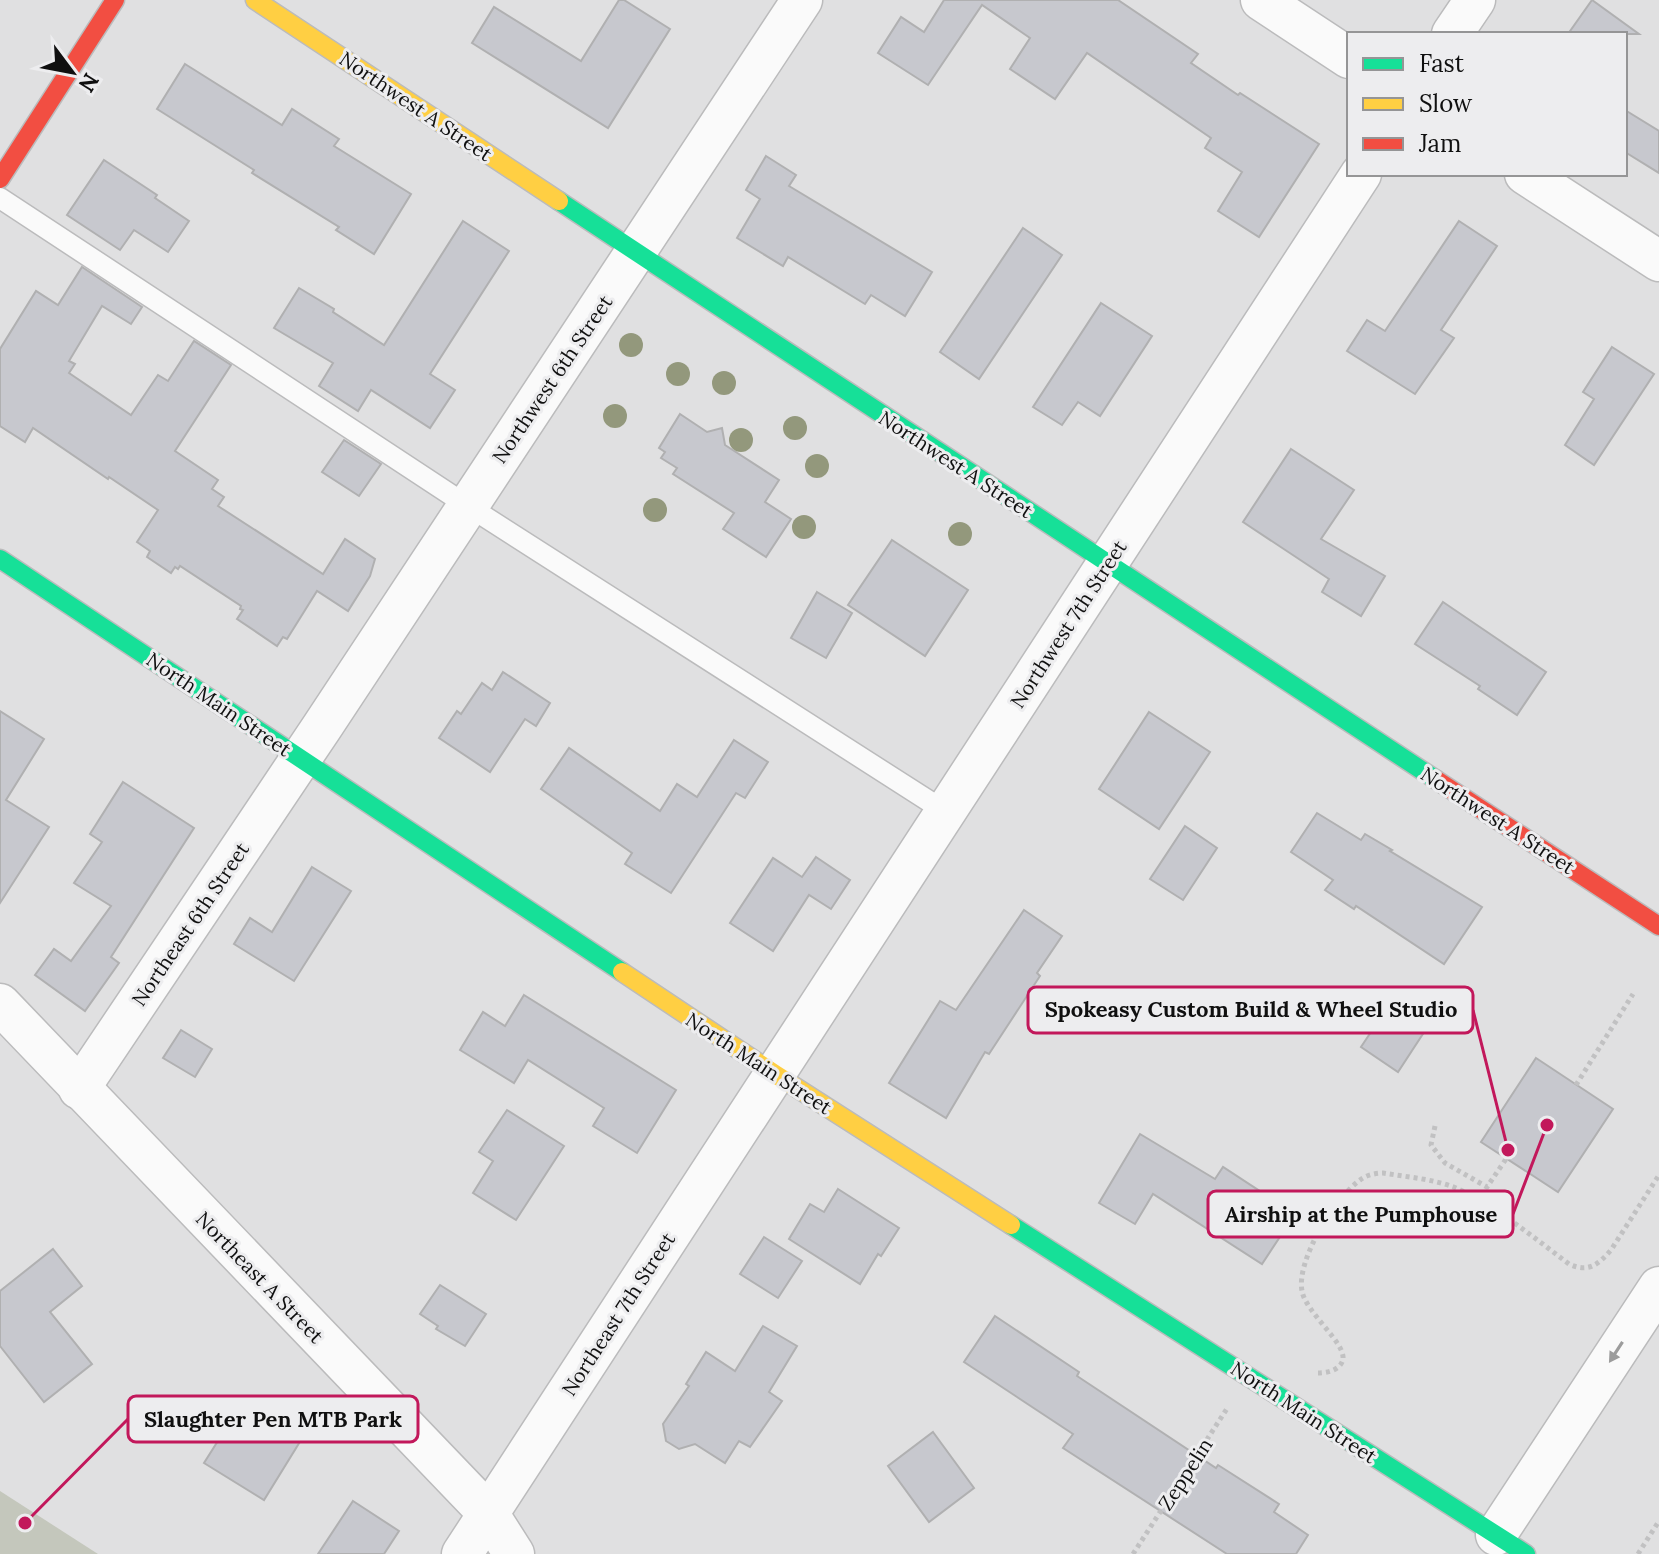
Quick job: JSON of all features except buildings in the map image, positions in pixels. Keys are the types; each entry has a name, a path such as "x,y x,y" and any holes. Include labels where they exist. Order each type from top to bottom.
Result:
{"street":[{"path":"0,179 115,0"},
{"name":"Northwest A Street","path":"255,0 1659,926"},
{"name":"Northwest 6th Street","path":"301,758 802,0"},
{"path":"1261,0 1347,57"},
{"path":"1453,32 1475,0"},
{"name":"Northwest 7th Street","path":"775,1074 1360,176"},
{"path":"1528,176 1659,261"},
{"name":"North Main Street","path":"0,559 775,1074 1511,1544"},
{"name":"Northeast 6th Street","path":"79,1089 301,758"},
{"name":"Northeast A Street","path":"0,1004 488,1513 514,1554"},
{"name":"Northeast 7th Street","path":"462,1554 775,1074"},
{"path":"1511,1544 1659,1287"}],"lane":[{"path":"0,198 468,506 946,812"}],"path":[{"path":"1576,1085 1633,994"},
{"path":"1435,1126 1431,1145 1445,1163 1487,1187 1506,1159"},
{"path":"1306,1371 1329,1373 1340,1365 1343,1358 1342,1350 1305,1300 1301,1289 1302,1274 1323,1223 1361,1178 1383,1173 1455,1188 1503,1215 1579,1269 1591,1267 1611,1250 1659,1175"},
{"name":"Zeppelin","path":"1133,1554 1232,1400"},
{"path":"1638,1554 1659,1521"}],"shaded area":[{"path":"0,1491 98,1554 0,1554"}],"traffic: fast":[{"path":"559,201 1435,779"},
{"path":"0,559 622,972"},
{"path":"1011,1225 1526,1554"}],"traffic: slow":[{"path":"255,0 559,201"},
{"path":"622,972 1011,1225"}],"traffic: jam":[{"path":"0,179 115,0"},
{"path":"1435,779 1659,926"}],"place":[{"name":"Airship at the Pumphouse","path":"1547,1125"},
{"name":"Spokeasy Custom Build & Wheel Studio","path":"1508,1150"},
{"name":"Slaughter Pen MTB Park","path":"25,1523"}]}
